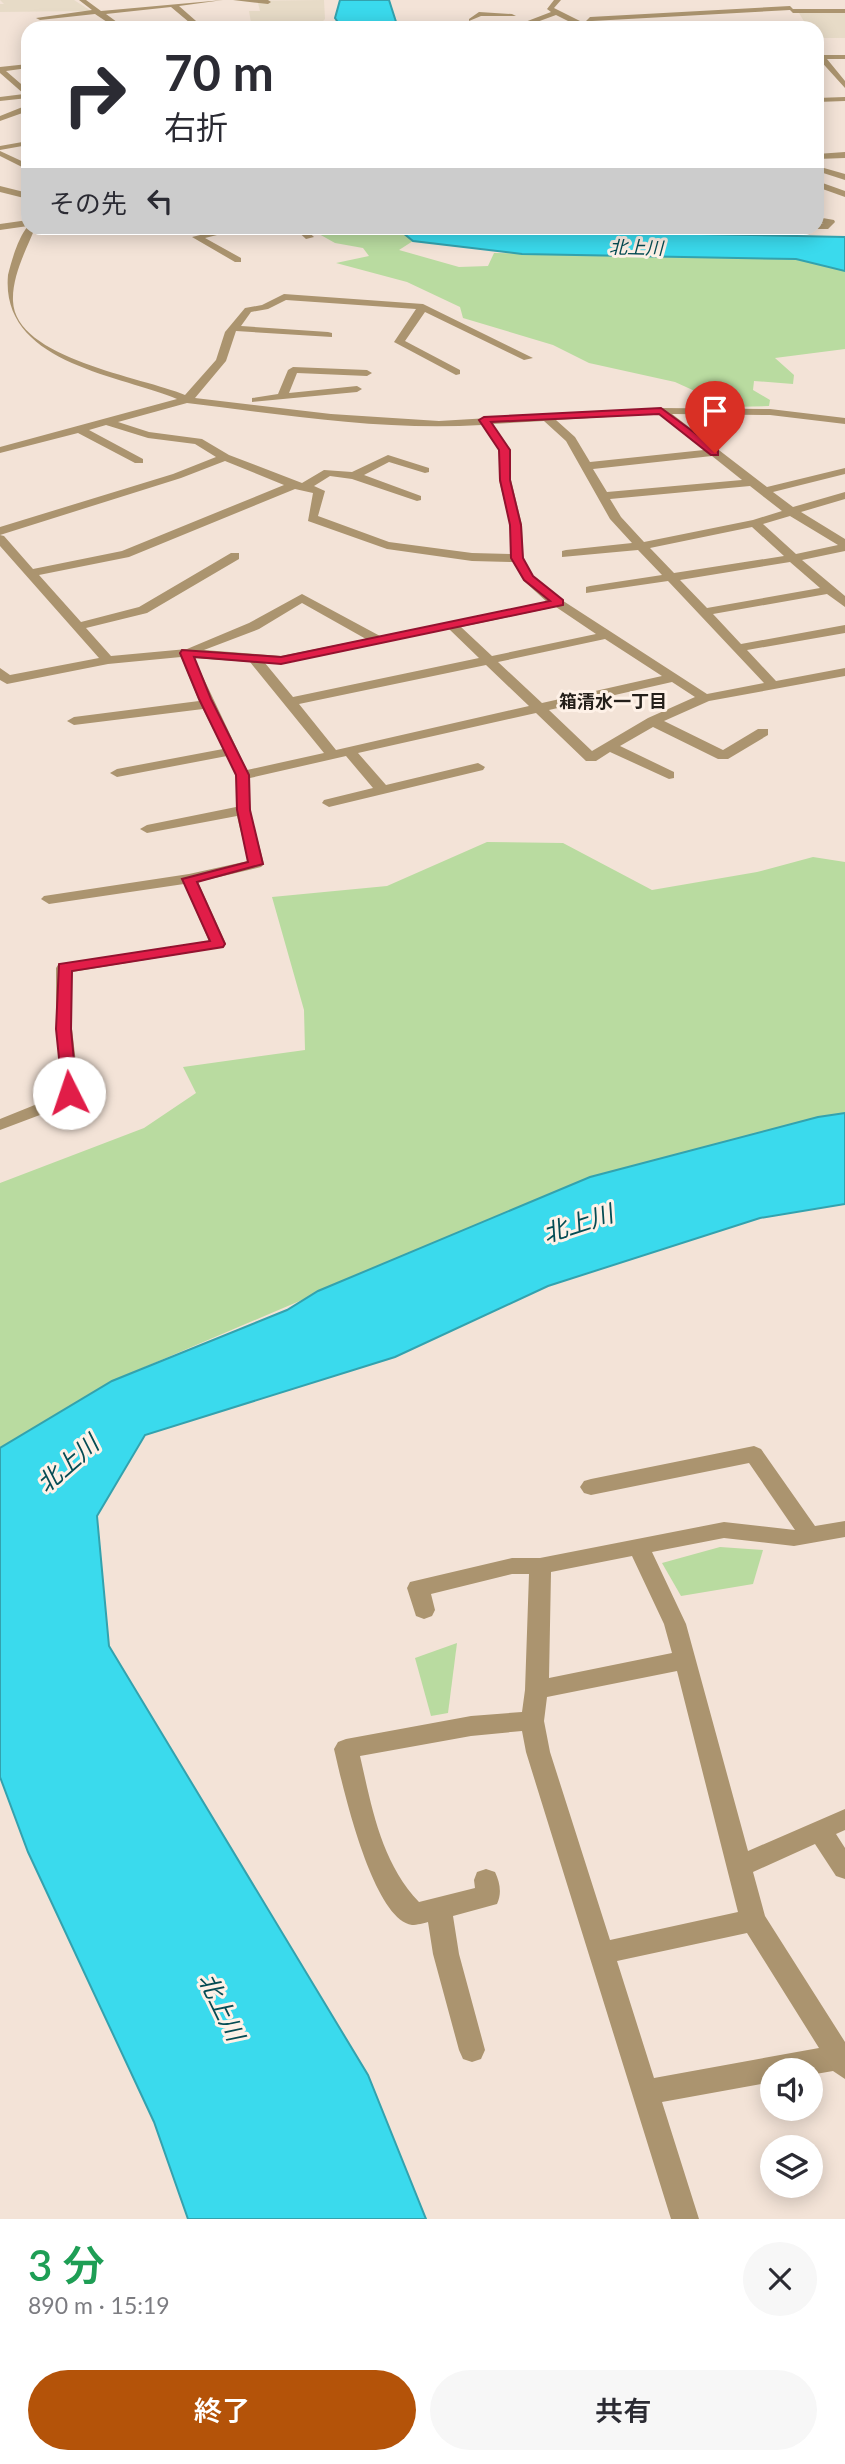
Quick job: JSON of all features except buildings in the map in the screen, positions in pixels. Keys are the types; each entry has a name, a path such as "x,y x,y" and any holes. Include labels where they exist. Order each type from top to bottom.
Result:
{"street":[{"path":"82,0 110,21"},
{"path":"40,18 220,0"},
{"path":"236,0 268,2"},
{"path":"558,0 549,7 555,13 573,21"},
{"path":"173,5 192,21"},
{"path":"589,21 792,9 845,11"},
{"path":"532,21 555,13"},
{"path":"471,20 479,14 537,18"},
{"path":"824,55 845,57"},
{"path":"824,61 845,86"},
{"path":"0,69 21,67"},
{"path":"0,69 21,88"},
{"path":"0,99 21,96"},
{"path":"824,100 845,99"},
{"path":"0,118 21,110"},
{"path":"0,151 21,145"},
{"path":"0,151 21,163"},
{"path":"824,155 845,155"},
{"path":"824,170 845,177"},
{"path":"824,186 845,194"},
{"path":"0,189 21,194"},
{"path":"0,227 21,226"},
{"path":"24,235 13,259 8,306 17,330 39,348 187,400 383,422 439,424 661,411 770,412 845,421"},
{"path":"207,235 197,237 239,260"},
{"path":"0,450 187,400 220,361 233,328 248,310 265,307 284,297 423,307 528,358"},
{"path":"423,307 399,342 456,372"},
{"path":"0,314 13,316"},
{"path":"233,328 328,335"},
{"path":"282,397 293,370 367,373"},
{"path":"244,405 250,400 357,389"},
{"path":"661,411 789,510 845,544"},
{"path":"545,417 571,439 616,519 774,686"},
{"path":"484,420 505,450 505,480 516,525 517,558 528,578 559,603 705,698"},
{"path":"105,421 148,435 198,441 225,457 319,491 312,518 387,545 472,556 517,558"},
{"path":"79,429 139,461"},
{"path":"585,466 715,453"},
{"path":"0,531 177,476 225,457"},
{"path":"354,476 388,458 425,470"},
{"path":"765,491 845,471"},
{"path":"30,573 125,554 328,472 354,476 417,498"},
{"path":"604,496 753,482"},
{"path":"566,554 640,546 755,523 789,510 845,495"},
{"path":"755,523 845,603"},
{"path":"0,539 108,660"},
{"path":"590,590 793,558 845,544"},
{"path":"78,626 143,610 235,556"},
{"path":"703,612 830,590"},
{"path":"186,653 254,626 302,598 378,640"},
{"path":"0,671 6,680 108,660 186,653 281,660 559,603"},
{"path":"452,625 591,758 653,721 705,698 845,672"},
{"path":"738,648 845,629"},
{"path":"290,702 608,635"},
{"path":"49,899 189,879 256,864 243,810 243,775 207,705 186,653"},
{"path":"254,658 333,755"},
{"path":"243,775 673,678"},
{"path":"800,681 845,685"},
{"path":"74,721 207,705"},
{"path":"653,721 723,757 764,732"},
{"path":"610,747 669,775"},
{"path":"117,773 232,751"},
{"path":"349,751 383,790"},
{"path":"329,803 478,767"},
{"path":"147,829 243,810"},
{"path":"0,1125 71,1097 64,1029 64,968 218,944 189,879"},
{"path":"591,1487 754,1454 810,1535"},
{"path":"424,1610 418,1588 512,1566 540,1566 724,1530 794,1538 845,1529"},
{"path":"638,1546 675,1624 753,1920 842,2061 645,2092"},
{"path":"540,1566 537,1690 532,1721 538,1752 685,2219"},
{"path":"537,1690 685,1660"},
{"path":"486,1880 488,1896 414,1914 397,1898 369,1839 346,1749 471,1726 532,1721"},
{"path":"740,1866 845,1819"},
{"path":"820,1831 845,1868"},
{"path":"439,1908 446,1954 472,2050"},
{"path":"601,1952 753,1920"}],"shaded area":[{"path":"0,0 74,0 91,11 0,12 0,4 4,4"},
{"path":"324,0 325,19 251,21 249,11 260,11 258,3 271,2 240,1"},
{"path":"845,12 845,38 824,38 824,21 804,21 799,13"}],"green space":[{"path":"321,235 406,235 413,241 399,250 459,267 488,266 494,253 796,259 845,271 845,349 775,358 794,375 793,384 754,381 753,390 770,400 769,406 730,407 675,382 589,363 553,345 463,318 460,307 407,282 336,263 369,256 363,248 335,243"},
{"path":"487,842 563,843 652,890 757,872 813,857 845,862 845,1113 818,1117 590,1177 112,1381 0,1448 0,1183 144,1128 196,1093 183,1067 305,1050 304,1010 272,897 387,886"},
{"path":"720,1547 763,1550 753,1584 681,1596 662,1563"},
{"path":"457,1643 448,1713 431,1716 415,1658"}],"water":[{"path":"340,0 389,0 396,21 337,21 335,18"},
{"name":"北上川","path":"406,235 845,237 845,271 796,259 522,254 413,241"},
{"name":"北上川","path":"845,1113 845,1204 760,1218 548,1286 395,1357 145,1435 97,1516 109,1646 368,2075 426,2219 188,2219 154,2122 28,1852 0,1777 0,1448 112,1381 287,1310 318,1291 590,1177 818,1117"}],"district":[{"name":"箱清水一丁目","path":"613,702"}],"route":[{"path":"69,1093 64,1029 64,968 218,944 189,879 256,864 243,810 243,775 205,699 186,653 281,660 559,603 528,578 517,558 516,525 505,480 505,450 484,420 661,411 715,453"}]}
